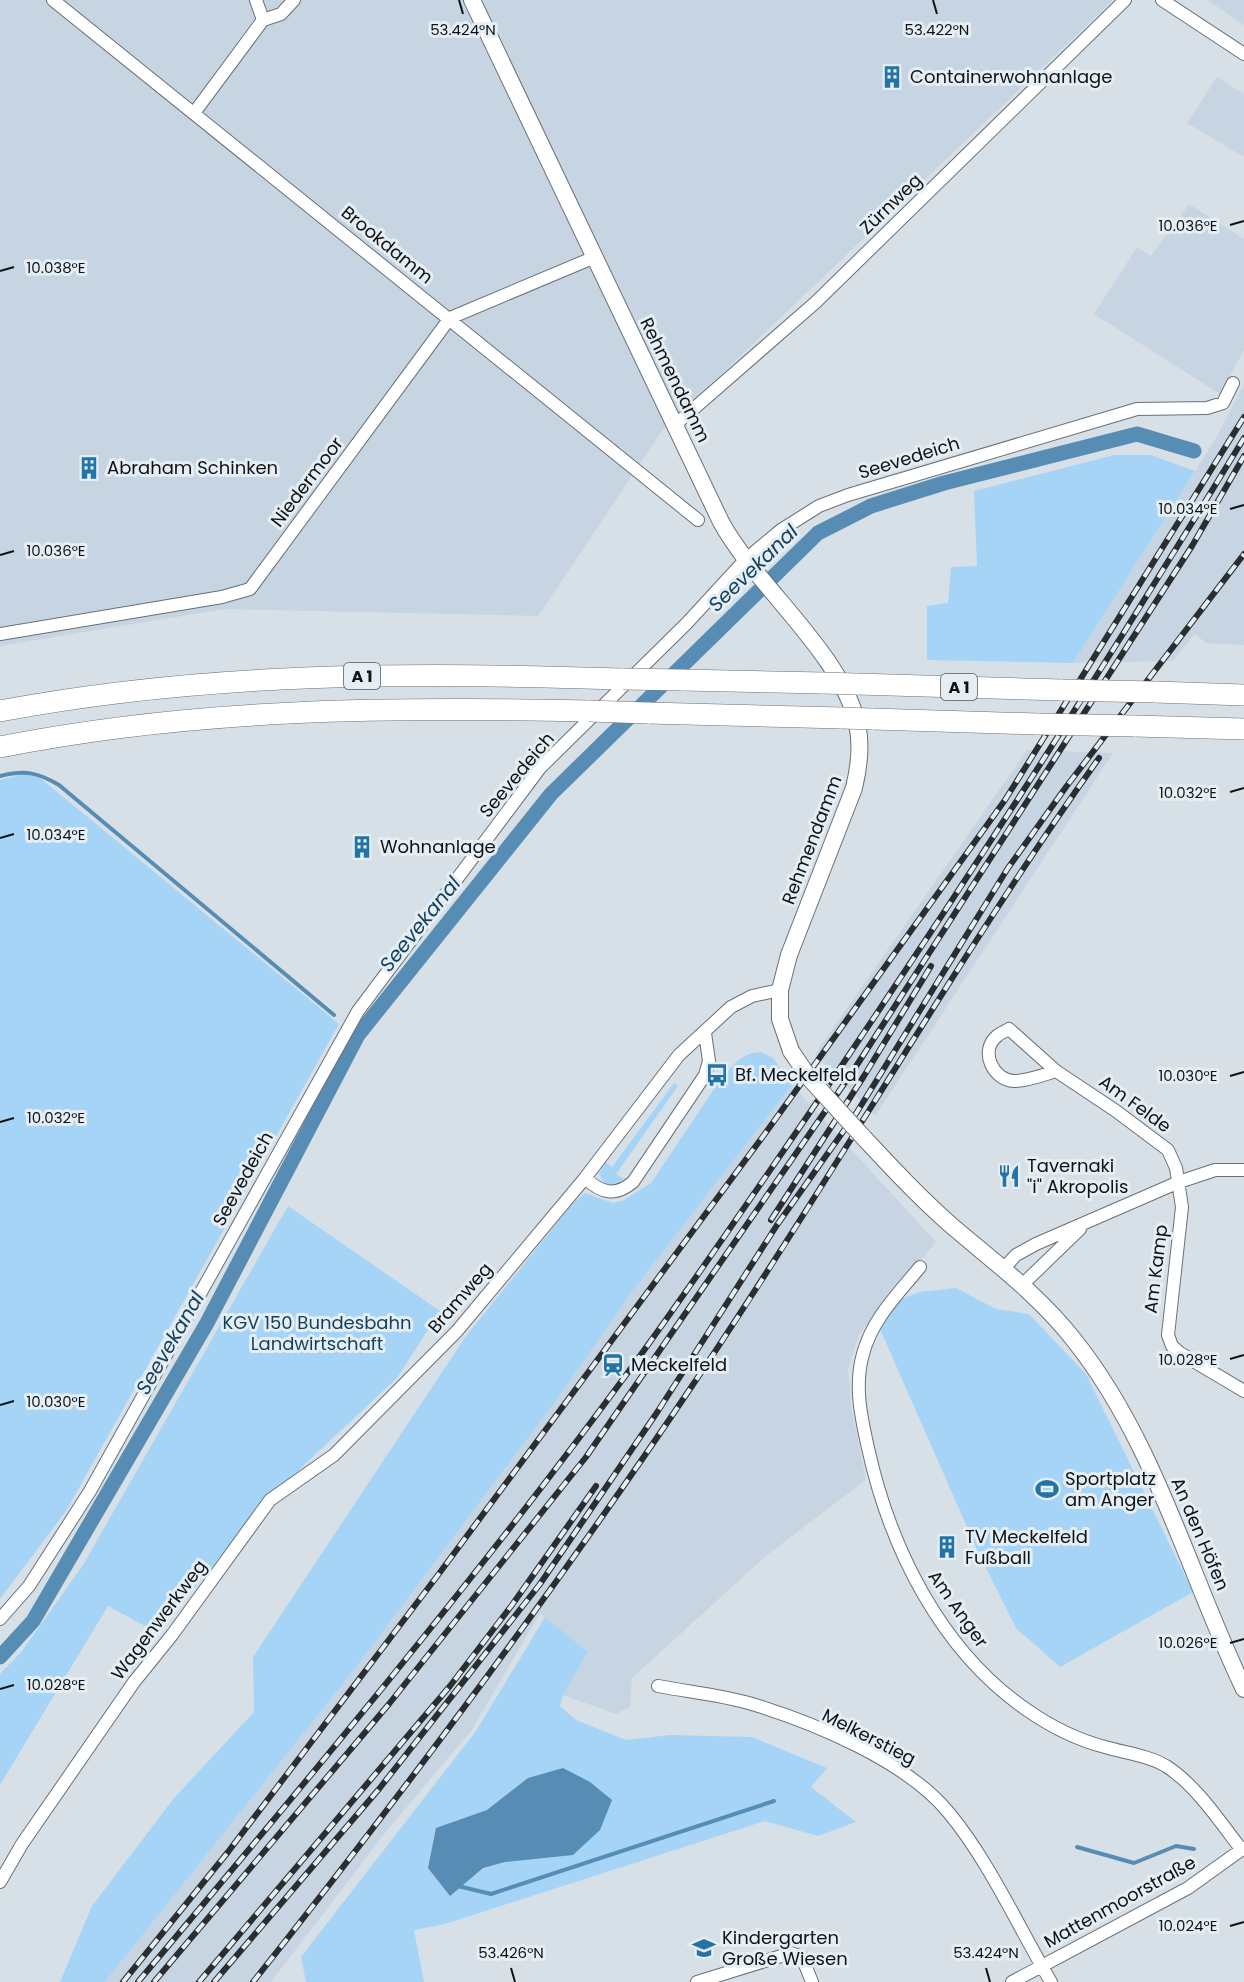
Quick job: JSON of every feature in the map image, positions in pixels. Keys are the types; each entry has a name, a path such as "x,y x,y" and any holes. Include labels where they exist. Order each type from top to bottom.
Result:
{"highway":[{"name":"A 1","path":"0,711 114,693 205,683 300,677 454,675 1244,695"},
{"name":"A 1","path":"0,747 117,727 298,711 436,709 1244,729"}],"street":[{"name":"Brookdamm","path":"53,0 698,520"},
{"path":"256,0 263,20"},
{"path":"194,113 263,20 281,14 294,0"},
{"name":"Rehmendamm","path":"472,0 720,522 758,576 834,671 855,716 860,749 854,788 789,955 780,990 780,1019 791,1051 810,1079 919,1196 1022,1285"},
{"name":"Zürnweg","path":"675,425 816,302 1125,0"},
{"path":"1162,0 1244,54"},
{"path":"450,318 595,258"},
{"name":"Niedermoor","path":"0,634 222,597 250,589 450,318"},
{"name":"Seevedeich","path":"0,1619 30,1586 90,1491 358,1011 540,768 687,623 746,560 780,530 819,506 848,495 1137,409 1207,408 1223,403 1233,383"},
{"name":"Bramweg","path":"270,1500 334,1455 457,1330 585,1178 679,1054 705,1033 717,1018 739,1002 763,993 780,990"},
{"name":"Am Felde","path":"1056,1071 1013,1081 998,1075 990,1064 988,1049 996,1036 1009,1029 1056,1071 1116,1111 1168,1150 1179,1182"},
{"path":"585,1178 608,1193 622,1190 633,1182 705,1075 709,1061 705,1033"},
{"path":"1003,1269 1016,1255 1026,1250 1179,1182 1215,1170 1244,1170"},
{"name":"Am Kamp","path":"1179,1182 1182,1207 1168,1335 1172,1346 1180,1353 1244,1391"},
{"path":"1022,1285 1084,1225"},
{"name":"Am Anger","path":"920,1267 875,1322 862,1354 858,1390 876,1485 905,1560 932,1609 963,1652 1027,1710 1064,1731 1104,1747 1138,1755 1164,1765 1189,1784 1243,1849"},
{"name":"An den Höfen","path":"1022,1285 1074,1340 1121,1409 1157,1483 1244,1689"},
{"name":"Wagenwerkweg","path":"0,1881 22,1844 134,1682 172,1635 270,1500"},
{"name":"Melkerstieg","path":"658,1686 751,1704 835,1736 898,1767 926,1789 949,1813 969,1842 1051,1982"},
{"name":"Mattenmoorstraße","path":"1012,1982 1188,1888 1243,1849"},
{"path":"697,1982 791,1953 798,1953 802,1957 812,1982"}],"shaded area":[{"path":"0,0 1113,0 661,432 538,616 225,609 0,646"},
{"path":"1207,0 1244,0 1244,25"},
{"path":"1217,77 1244,94 1244,157 1187,123"},
{"path":"1189,204 1244,239 1244,350 1220,394 1094,314 1137,247 1151,256"},
{"path":"1244,384 1244,645 1206,643 1195,634 1173,661 1073,663 1216,438"},
{"path":"1027,750 1113,753 875,1116 815,1054"},
{"path":"792,1085 936,1242 859,1334 848,1369 851,1406 866,1480 767,1555 632,1678 630,1707 616,1714 563,1695 588,1652 540,1613 472,1730 388,1829 271,1982 105,1982 357,1666 563,1391 634,1289"},
{"path":"563,1768 590,1782 612,1800 600,1830 573,1855 505,1862 483,1868 450,1896 428,1868 436,1828 487,1810 528,1778"}],"green space":[{"path":"1114,455 1151,455 1195,471 1073,663 927,660 927,606 948,603 951,567 977,566 974,491"},
{"path":"33,772 339,1024 66,1511 0,1599 0,780"},
{"path":"761,1052 773,1058 792,1085 634,1289 563,1391 357,1666 105,1982 60,1982 92,1906 174,1798 254,1712 253,1657 466,1336 571,1206 585,1193 613,1203 624,1200 651,1183 722,1077 738,1060 751,1053"},
{"path":"674,1083 678,1086 616,1174 624,1179 611,1185 603,1182 599,1173 605,1162 612,1167"},
{"name":"KGV 150 Bundesbahn Landwirtschaft","path":"288,1206 440,1311 397,1378 305,1464 242,1532 156,1632 108,1606 0,1785 0,1674 22,1651 83,1565"},
{"name":"Sportplatz am Anger","path":"956,1288 996,1309 1029,1314 1086,1374 1193,1592 1060,1667 1016,1628 979,1554 879,1327 899,1300 920,1292"},
{"path":"545,1617 588,1652 563,1695 560,1706 576,1720 626,1740 670,1735 752,1737 827,1768 811,1787 856,1822 818,1836 765,1821 445,1924 414,1930 424,1982 306,1982 301,1957 476,1731"}],"waterway":[{"name":"Seevekanal","path":"0,1657 33,1621 207,1323 358,1035 551,794 818,533 871,506 944,483 1137,434 1194,451"},
{"path":"0,776 31,773 59,785 334,1015"},
{"path":"458,1886 491,1894 774,1801"},
{"path":"1077,1847 1134,1863 1176,1846 1194,1849"}],"railway":[{"path":"123,1982 228,1852 438,1575 764,1135 1005,800 1244,417"},
{"path":"138,1982 450,1604 570,1450 651,1340 804,1121 973,868 1083,697 1244,438"},
{"path":"154,1982 389,1704 586,1457 853,1071 1192,546 1244,456"},
{"path":"214,1982 379,1789 540,1584 658,1411 777,1225 857,1112 1008,868 1066,787 1244,554"},
{"path":"253,1982 478,1688 640,1462 744,1308 994,913 1099,758"},
{"path":"771,1220 864,1076 931,966"},
{"path":"199,1982 450,1686 512,1605 596,1486"}],"place":[{"name":"Containerwohnanlage","path":"892,77"},
{"name":"Abraham Schinken","path":"89,468"},
{"name":"Wohnanlage","path":"362,847"},
{"name":"Bf. Meckelfeld","path":"717,1075"},
{"name":"Tavernaki \"i\" Akropolis","path":"1009,1176"},
{"name":"Meckelfeld","path":"613,1365"},
{"name":"Sportplatz am Anger","path":"1047,1489"},
{"name":"TV Meckelfeld Fußball","path":"947,1547"},
{"name":"Kindergarten Große Wiesen","path":"704,1948"}]}
